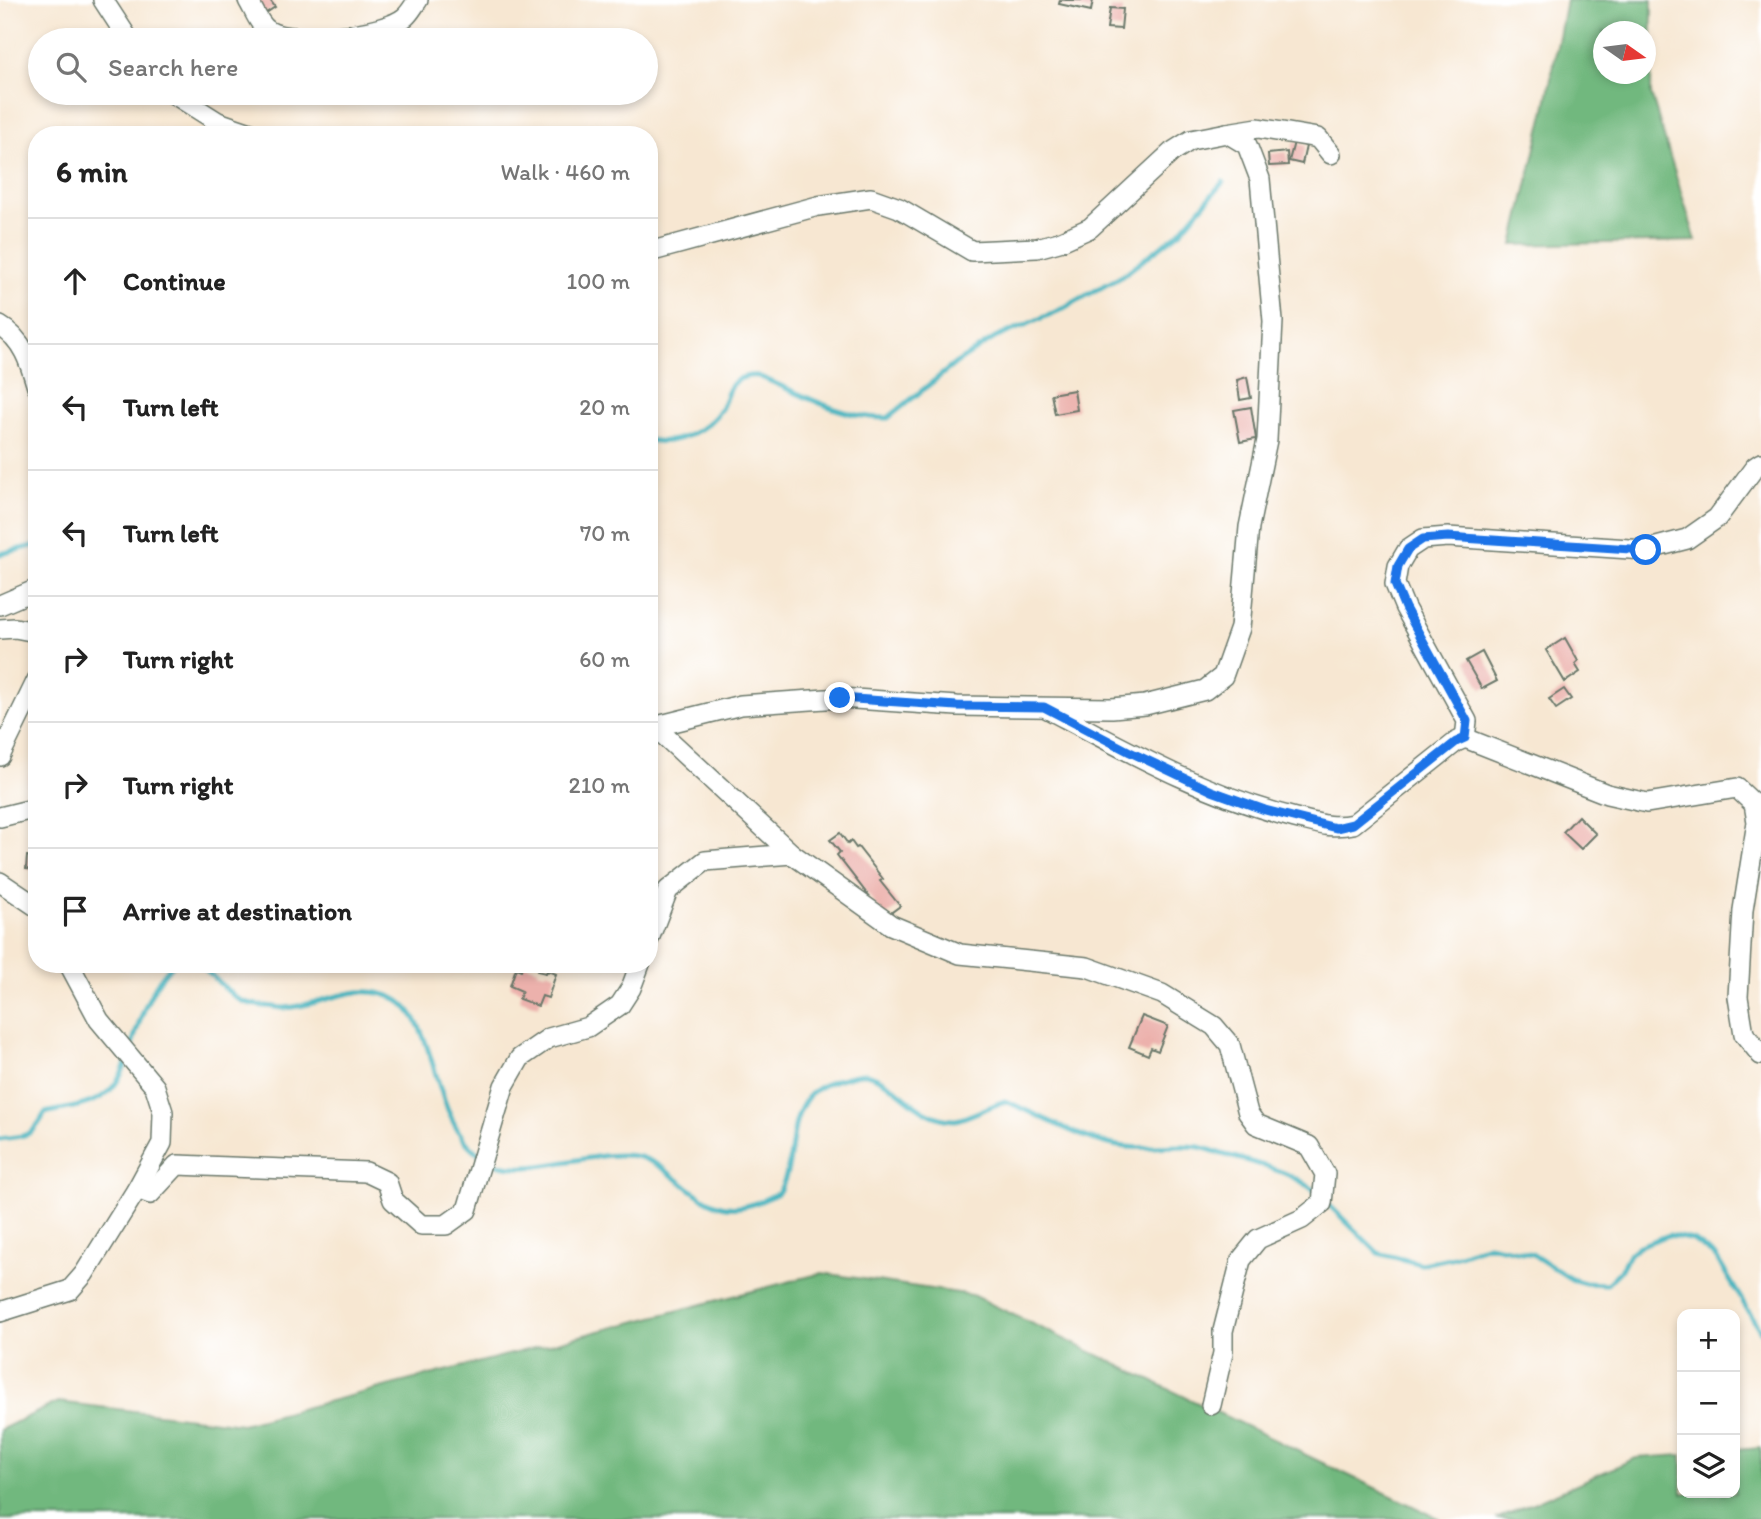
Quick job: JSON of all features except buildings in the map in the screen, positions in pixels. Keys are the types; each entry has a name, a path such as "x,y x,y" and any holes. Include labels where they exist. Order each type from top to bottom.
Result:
{"street":[{"path":"103,0 121,28"},
{"path":"248,0 264,28"},
{"path":"378,28 404,19 418,0"},
{"path":"191,105 230,126"},
{"path":"658,250 818,206 871,198 900,208 972,251 1037,248 1059,242 1090,228 1172,152 1191,140 1258,128 1318,138 1331,154"},
{"path":"658,726 740,705 840,698 957,706 1112,708 1145,705 1205,690 1223,677 1240,628 1249,527 1267,440 1273,321 1260,179 1247,145 1227,133"},
{"path":"0,326 13,334 28,358"},
{"path":"1465,738 1467,721 1405,608 1395,584 1398,566 1408,549 1423,539 1448,537 1646,550 1686,539 1717,517 1759,463"},
{"path":"0,605 28,593"},
{"path":"0,629 28,630"},
{"path":"0,756 28,698"},
{"path":"1044,707 1212,791 1265,810 1336,828 1353,824 1456,742 1465,738 1606,794 1647,803 1737,788 1754,804 1758,822 1743,910 1738,997 1744,1034 1761,1055"},
{"path":"658,733 792,854 891,925 960,954 1087,967 1162,994 1214,1026 1230,1045 1248,1113 1256,1124 1309,1146 1325,1174 1322,1203 1302,1219 1258,1239 1241,1260 1223,1331 1223,1353 1210,1405"},
{"path":"0,817 28,810"},
{"path":"658,916 668,890 705,861 792,854"},
{"path":"0,882 28,901"},
{"path":"0,1312 70,1290 137,1189 162,1143 163,1112 155,1087 99,1020 74,973"},
{"path":"137,1189 150,1194 177,1165 366,1172 387,1182 393,1200 421,1225 446,1225 467,1210 504,1086 520,1058 549,1038 588,1027 620,1005 637,973"}],"green space":[{"path":"1566,0 1652,0 1652,21 1593,21 1593,84 1651,84 1651,94 1696,241 1513,245 1545,109"},
{"path":"822,1273 972,1295 1440,1519 0,1519 0,1430 58,1402 242,1424"},
{"path":"1761,1448 1761,1519 1496,1519 1636,1458 1677,1455 1677,1498 1740,1498 1740,1450"}],"waterway":[{"path":"658,441 680,439 708,424 721,409 733,384 741,378 752,376 758,376 838,410 855,415 888,418 956,363 995,338 1058,311 1122,276 1180,232 1223,182"},
{"path":"0,554 28,547"},
{"path":"130,1051 151,993 165,973"},
{"path":"209,973 238,999 257,1005 284,1008 366,992 394,998 408,1009 419,1027 452,1119 463,1139 479,1154"},
{"path":"0,1139 32,1132 45,1113 96,1100 114,1086 127,1060"},
{"path":"487,1159 502,1165 519,1167 602,1156 640,1157 662,1168 711,1202 722,1206 746,1206 778,1193 788,1170 797,1120 808,1097 818,1088 832,1082 866,1074 878,1078 919,1108 941,1118 959,1119 1005,1101 1095,1140 1132,1147 1203,1148 1277,1170 1299,1180 1318,1194"},
{"path":"1327,1203 1378,1253 1422,1264 1454,1257 1488,1245 1532,1254 1571,1279 1585,1283 1607,1284 1620,1271 1629,1254 1639,1246 1669,1235 1693,1240 1716,1257 1761,1332"}],"route":[{"path":"840,698 957,706 1044,707 1212,791 1265,810 1336,828 1353,824 1456,742 1465,738 1467,721 1405,608 1395,584 1398,566 1408,549 1423,539 1448,537 1646,550"}]}
